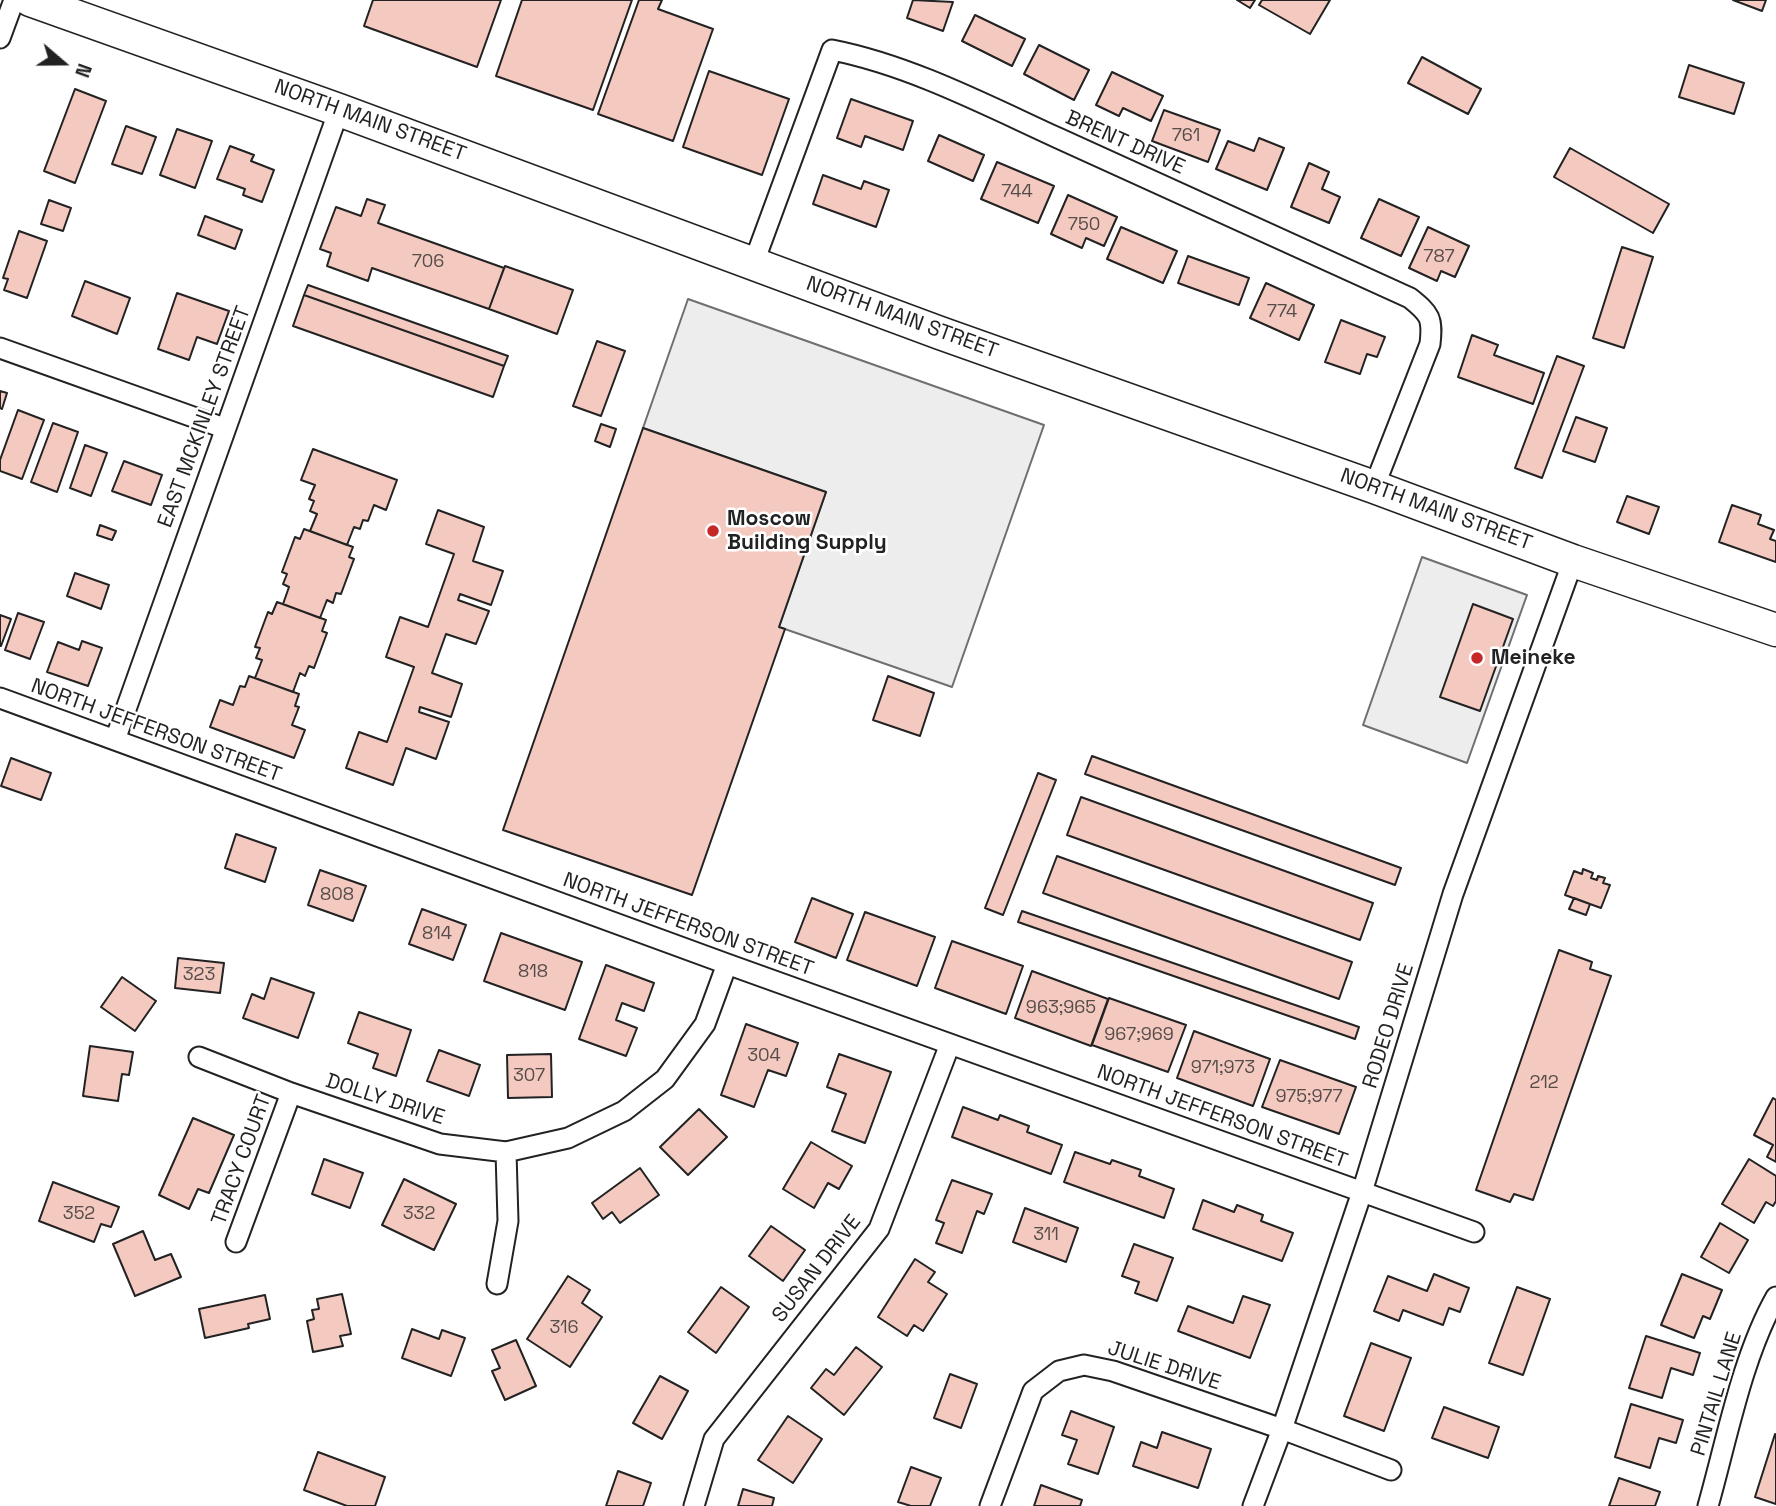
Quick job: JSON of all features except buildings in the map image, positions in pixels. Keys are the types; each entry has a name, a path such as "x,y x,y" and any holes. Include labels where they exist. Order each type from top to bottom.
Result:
{"highway":[{"name":"NORTH MAIN STREET","path":"30,0 340,110 940,333 1374,487 1573,561 1776,630"}],"street":[{"path":"0,38 14,0"},
{"name":"BRENT DRIVE","path":"754,262 832,50 858,55 952,90 1410,298 1425,310 1432,324 1430,344 1374,487"},
{"name":"EAST MCKINLEY STREET","path":"115,740 224,428 340,110"},
{"path":"0,348 224,428"},
{"name":"RODEO DRIVE","path":"1253,1506 1363,1192 1453,894 1573,561"},
{"name":"NORTH JEFFERSON STREET","path":"0,698 1474,1233"},
{"name":"DOLLY DRIVE","path":"199,1057 291,1093 440,1144 506,1152 568,1138 624,1111 665,1079 705,1024 727,964"},
{"name":"SUSAN DRIVE","path":"694,1506 714,1439 879,1229 950,1044"},
{"name":"TRACY COURT","path":"236,1242 291,1093"},
{"path":"497,1284 508,1221 506,1152"},
{"name":"PINTAIL LANE","path":"1708,1506 1748,1366 1765,1317 1776,1297"},
{"name":"JULIE DRIVE","path":"990,1506 1033,1391 1059,1371 1084,1364 1113,1371 1282,1429 1391,1470"}],"shaded area":[{"path":"688,299 1044,425 952,687 779,627 826,492 643,428"},
{"path":"1422,557 1527,595 1467,763 1363,725"}],"place":[{"name":"Moscow Building Supply","path":"713,531"},
{"name":"Meineke","path":"1477,658"}]}
